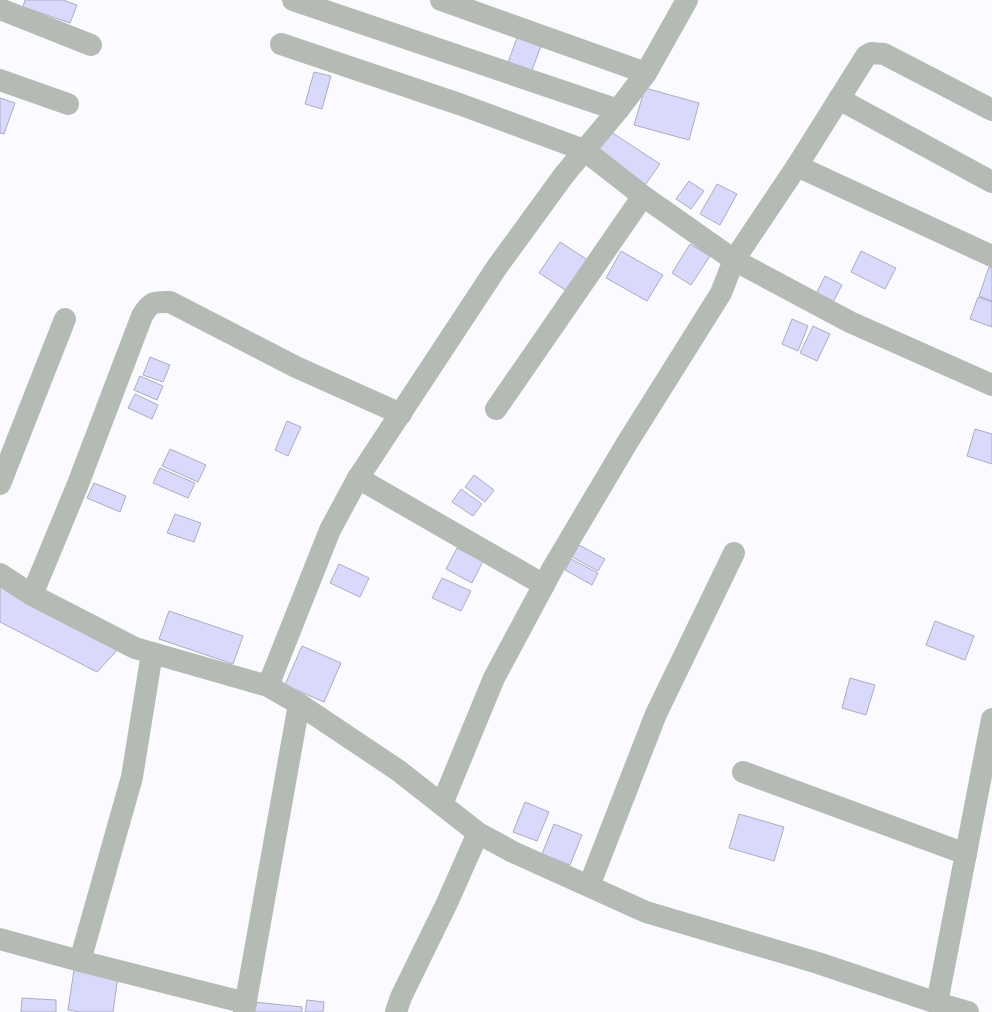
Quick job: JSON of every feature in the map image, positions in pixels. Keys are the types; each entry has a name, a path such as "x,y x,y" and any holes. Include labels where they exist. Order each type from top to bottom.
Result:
{"street":[{"path":"294,0 618,110"},
{"path":"441,0 646,73"},
{"path":"268,686 330,530 358,478 497,267 564,175 618,110 646,73 687,0"},
{"path":"0,9 91,45"},
{"path":"281,44 462,105 584,150 643,196 734,260 850,322 992,385"},
{"path":"442,804 494,678 544,585 627,443 721,292 734,260 797,166 866,56 871,53 884,54 992,110"},
{"path":"0,80 68,104"},
{"path":"839,99 992,182"},
{"path":"797,166 992,256"},
{"path":"496,409 643,196"},
{"path":"32,595 78,484 142,316 147,306 154,302 170,302 296,367 401,414"},
{"path":"0,484 64,320"},
{"path":"358,478 544,585"},
{"path":"589,886 656,714 734,553"},
{"path":"0,574 32,595 135,648 268,686 299,704 399,771 478,833 513,852 646,912 818,963 937,1004 968,1012"},
{"path":"80,961 132,777 152,653"},
{"path":"0,939 245,1008 299,704"},
{"path":"937,1004 966,854 987,772 992,720"},
{"path":"743,772 966,854"},
{"path":"396,1012 401,997 447,903 478,833"}],"building":[{"path":"25,0 63,0 77,5 70,23 23,7"},
{"path":"518,35 542,43 530,76 506,68"},
{"path":"314,72 331,76 322,109 305,104"},
{"path":"645,88 699,103 689,140 634,125"},
{"path":"0,98 15,103 4,134 0,133"},
{"path":"608,130 660,164 645,185 594,151"},
{"path":"689,181 704,191 691,209 676,199"},
{"path":"717,184 737,194 720,225 700,214"},
{"path":"560,242 591,262 570,293 539,273"},
{"path":"690,244 710,256 691,285 672,273"},
{"path":"621,251 663,275 647,301 606,278"},
{"path":"861,251 896,268 885,289 851,272"},
{"path":"989,267 992,268 992,301 979,296"},
{"path":"825,276 842,285 832,304 815,296"},
{"path":"978,297 992,302 992,327 970,319"},
{"path":"792,319 808,326 798,351 782,344"},
{"path":"813,326 830,334 817,361 800,353"},
{"path":"150,357 170,365 163,382 143,375"},
{"path":"140,376 163,386 157,400 134,390"},
{"path":"135,394 158,405 152,419 128,408"},
{"path":"287,421 301,427 288,456 275,450"},
{"path":"975,429 992,434 992,464 967,456"},
{"path":"170,449 206,465 198,482 162,466"},
{"path":"160,468 195,483 188,498 153,483"},
{"path":"474,475 494,490 485,502 465,487"},
{"path":"94,483 126,496 120,512 87,498"},
{"path":"461,489 482,504 473,516 452,502"},
{"path":"175,514 201,523 194,542 167,533"},
{"path":"579,545 605,559 598,571 572,557"},
{"path":"457,548 483,561 472,583 446,569"},
{"path":"571,559 598,573 592,585 565,570"},
{"path":"339,564 369,578 360,597 330,583"},
{"path":"442,578 471,591 461,611 432,598"},
{"path":"0,586 121,646 97,672 0,622"},
{"path":"169,611 243,636 233,664 159,639"},
{"path":"935,621 974,636 965,660 926,645"},
{"path":"302,646 341,663 324,702 285,685"},
{"path":"850,678 875,685 866,715 842,708"},
{"path":"525,802 549,812 537,841 513,832"},
{"path":"739,814 784,827 774,861 729,848"},
{"path":"554,824 582,835 570,865 542,854"},
{"path":"74,970 118,976 113,1012 80,1012 68,1010"},
{"path":"22,998 56,1000 56,1012 21,1012"},
{"path":"307,1000 324,1002 323,1012 305,1012"},
{"path":"254,1002 302,1007 302,1012 253,1012"}]}
